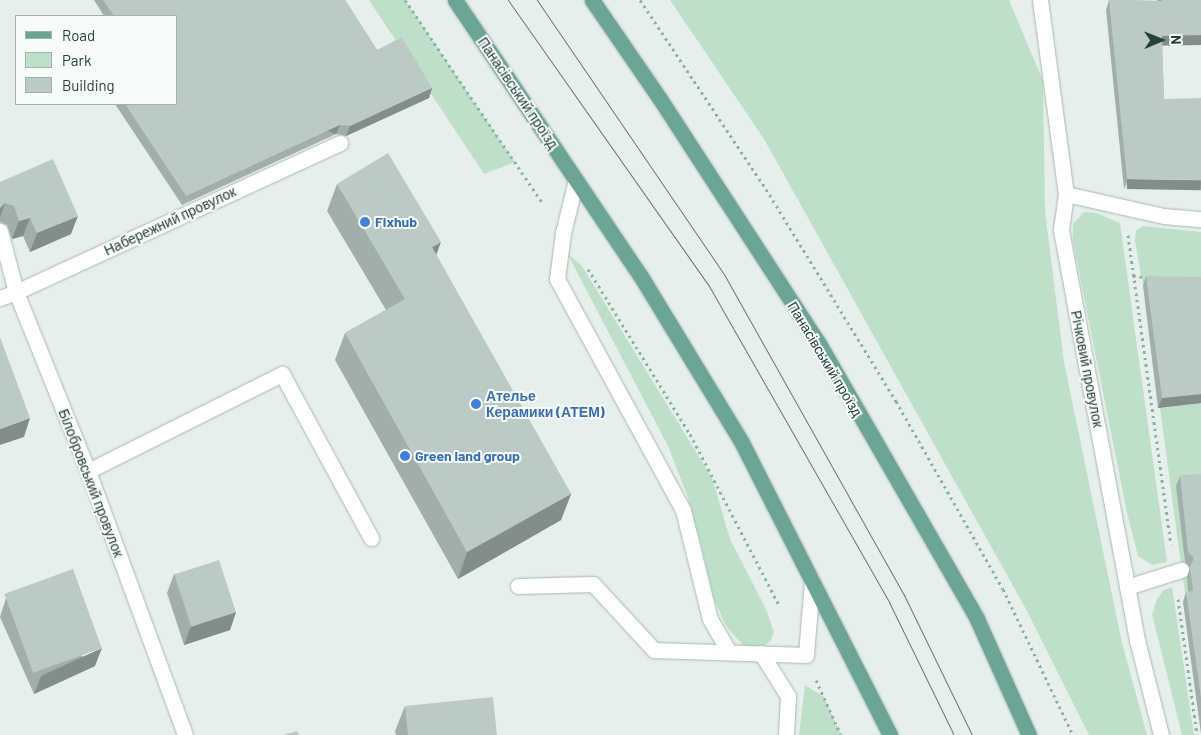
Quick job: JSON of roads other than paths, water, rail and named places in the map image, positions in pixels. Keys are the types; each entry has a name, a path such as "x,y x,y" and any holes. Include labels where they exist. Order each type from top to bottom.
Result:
{"main road":[{"name":"Панасівський проїзд","path":"455,0 640,275 741,442 890,735"},
{"name":"Панасівський проїзд","path":"592,0 660,99 818,342 977,618 1029,735"}],"street":[{"name":"Річковий провулок","path":"1040,0 1066,194 1061,230 1136,640 1161,735"},
{"name":"Набережний провулок","path":"0,298 340,143"},
{"path":"576,180 563,233 557,279 683,510 710,619 729,652"},
{"path":"1066,194 1164,216 1201,219"},
{"name":"Білобровський провулок","path":"0,231 16,292 88,471 185,735"},
{"path":"88,471 282,374 371,538"},
{"path":"1127,587 1178,571"},
{"path":"518,586 593,584 654,650 806,655 812,580"},
{"path":"760,652 788,696 786,735"}],"tram line":[{"path":"508,0 709,286 889,602 954,735"},
{"path":"537,0 725,276 904,595 972,735"}],"place":[{"name":"Fixhub","path":"365,222"},
{"name":"Ателье Керамики (АТЕМ)","path":"476,404"},
{"name":"Green land group","path":"405,456"}]}
